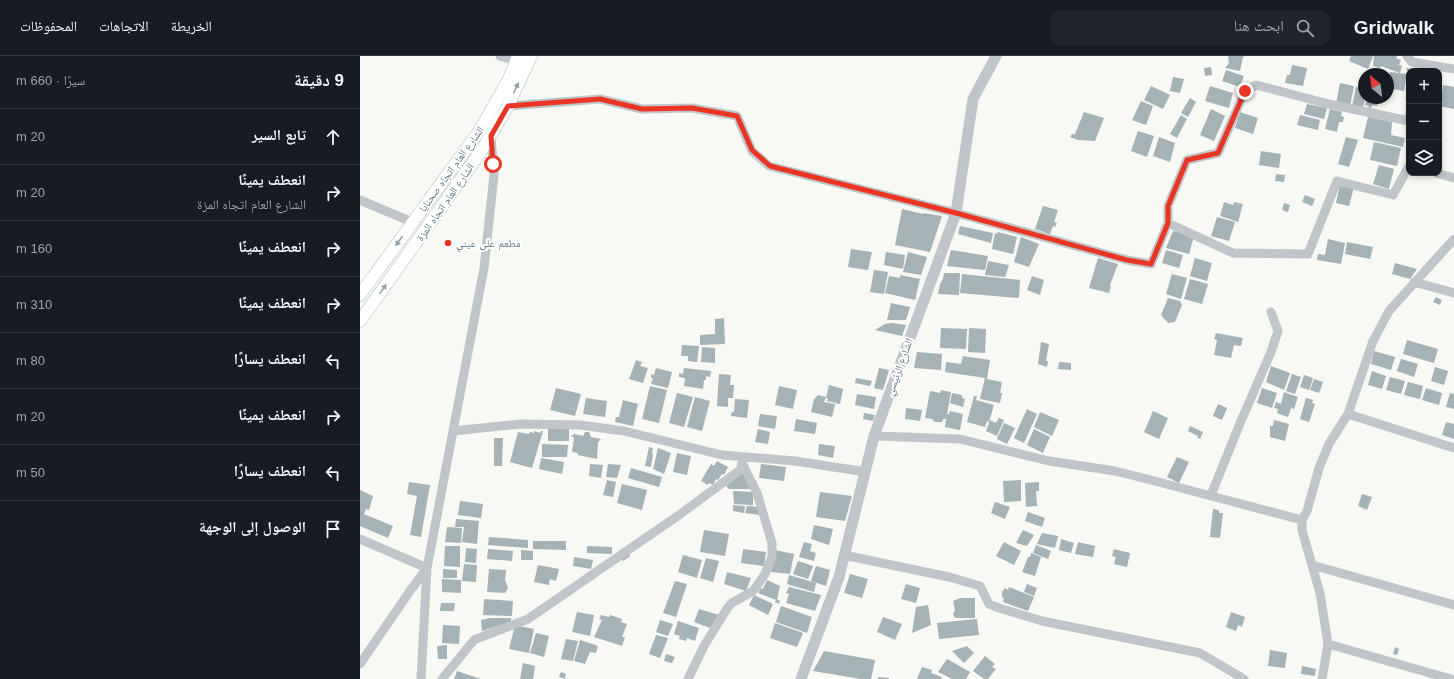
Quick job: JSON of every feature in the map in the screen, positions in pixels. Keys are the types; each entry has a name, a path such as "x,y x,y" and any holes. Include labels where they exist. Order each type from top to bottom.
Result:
{"main road":[{"name":"الشارع العام اتجاه المزة","path":"360,321 486,133 508,106 531,56"},
{"name":"الشارع العام اتجاه صحنايا","path":"360,295 412,222 486,133 517,59"}],"street":[{"path":"500,56 517,59"},
{"name":"الشارع الرئيسي","path":"801,679 839,577 874,436 956,213 974,99 996,56"},
{"path":"1407,56 1412,62 1454,69"},
{"path":"508,106 600,99 642,109 692,108 737,116 752,150 770,166 956,213 1127,260 1151,264 1168,223 1168,206 1187,160 1218,153 1245,91 1256,85 1329,104 1406,120"},
{"path":"421,679 427,568 484,268 494,175 486,133"},
{"path":"1168,223 1233,253 1308,254 1337,181 1393,195 1406,171"},
{"path":"1442,175 1454,178"},
{"path":"360,200 412,222"},
{"path":"1322,679 1328,644 1320,593 1302,530 1302,520 1307,511 1319,468 1330,444 1348,414 1373,341 1389,311 1454,239"},
{"path":"1414,282 1454,293"},
{"path":"1211,495 1240,421 1271,352 1278,331 1271,312"},
{"path":"1348,414 1454,448"},
{"path":"453,431 520,424 580,425 624,431 744,461 795,461 866,472"},
{"path":"874,436 960,439 1049,462 1115,471 1302,520"},
{"path":"442,679 474,640 528,619 679,515 740,470 744,461"},
{"path":"688,679 704,646 728,607 732,603 753,591 765,574 772,557 772,543 758,493 744,461"},
{"path":"360,539 427,568"},
{"path":"844,555 949,577 980,586 989,604 1042,621 1200,653 1244,679"},
{"path":"1312,565 1454,605"},
{"path":"360,664 427,568"},
{"path":"1328,644 1451,679"}],"building":[{"path":"1228,56 1245,56 1243,57 1240,71 1225,68 1229,63"},
{"path":"1351,56 1373,56 1368,68 1349,61"},
{"path":"1374,56 1397,56 1396,58 1401,60 1399,65 1402,66 1400,73 1394,71 1394,68 1381,66 1380,68 1373,66"},
{"path":"1292,65 1307,68 1303,86 1285,83 1287,75 1290,75"},
{"path":"1211,67 1212,75 1205,76 1204,68"},
{"path":"1226,70 1244,76 1240,87 1222,81"},
{"path":"1394,72 1406,74 1404,91 1394,89"},
{"path":"1173,77 1184,79 1180,93 1170,91"},
{"path":"1340,83 1354,86 1350,106 1336,104"},
{"path":"1443,85 1454,87 1454,109 1442,107"},
{"path":"1151,86 1170,95 1163,109 1144,100"},
{"path":"1210,86 1233,93 1229,108 1205,101"},
{"path":"1356,87 1358,87 1358,104 1364,104 1363,108 1352,106"},
{"path":"1190,98 1196,102 1188,117 1181,113"},
{"path":"1141,101 1153,106 1146,125 1132,120"},
{"path":"1307,104 1327,108 1324,119 1304,114"},
{"path":"1378,104 1377,106 1372,105 1371,108 1365,105"},
{"path":"1211,109 1225,116 1214,141 1200,135"},
{"path":"1330,109 1342,112 1341,116 1344,117 1343,122 1339,122 1337,132 1325,129"},
{"path":"1084,112 1104,118 1095,141 1078,140 1070,137 1072,134 1075,134"},
{"path":"1240,112 1258,118 1253,134 1235,128"},
{"path":"1181,115 1187,119 1177,138 1170,134"},
{"path":"1300,115 1320,120 1318,130 1297,125"},
{"path":"1368,117 1392,122 1391,135 1405,138 1403,147 1363,138"},
{"path":"1138,131 1154,136 1147,157 1131,151"},
{"path":"1159,137 1175,143 1170,162 1153,156"},
{"path":"1346,137 1358,140 1349,167 1338,164"},
{"path":"1374,142 1401,148 1397,166 1370,160"},
{"path":"1261,151 1281,154 1279,168 1259,165"},
{"path":"1379,165 1394,169 1389,189 1373,184"},
{"path":"1276,174 1285,175 1284,182 1275,181"},
{"path":"1340,184 1354,187 1349,206 1336,203"},
{"path":"1305,195 1315,199 1312,206 1302,202"},
{"path":"1224,202 1233,205 1234,202 1243,204 1238,222 1220,216"},
{"path":"1284,203 1290,205 1288,212 1282,210"},
{"path":"1043,206 1058,210 1054,222 1057,223 1055,227 1053,226 1050,234 1035,229"},
{"path":"902,209 923,214 942,216 930,252 895,245"},
{"path":"1217,217 1235,222 1229,241 1211,236"},
{"path":"960,226 993,233 991,243 958,234"},
{"path":"1173,231 1194,236 1189,254 1166,248"},
{"path":"998,232 1017,237 1013,254 992,249 995,233 997,234"},
{"path":"1021,237 1039,244 1029,267 1014,262"},
{"path":"1328,239 1345,243 1341,264 1317,260 1318,254 1325,255"},
{"path":"1347,242 1373,247 1370,259 1345,254"},
{"path":"851,249 872,252 868,270 848,267"},
{"path":"951,250 988,256 985,270 947,266"},
{"path":"1166,250 1183,255 1179,268 1162,263"},
{"path":"886,252 905,255 903,269 884,265"},
{"path":"908,252 927,257 921,275 903,272"},
{"path":"1098,258 1118,264 1110,285 1109,293 1089,288"},
{"path":"1195,258 1212,263 1207,281 1190,276"},
{"path":"988,261 1009,265 1005,277 985,275"},
{"path":"1395,263 1417,269 1410,279 1392,274"},
{"path":"874,270 888,272 884,294 870,292"},
{"path":"944,273 960,273 959,295 938,294"},
{"path":"962,274 1020,280 1019,298 960,293"},
{"path":"1172,274 1187,278 1181,299 1166,294"},
{"path":"900,275 920,279 915,300 885,293 889,276 900,278"},
{"path":"1032,276 1044,280 1040,295 1027,290"},
{"path":"1190,279 1208,284 1202,304 1184,299"},
{"path":"1436,297 1442,300 1440,305 1433,302"},
{"path":"1168,298 1180,301 1182,305 1175,322 1168,323 1161,315"},
{"path":"891,303 910,307 906,320 887,320"},
{"path":"724,318 725,344 700,345 700,335 715,334 715,319"},
{"path":"892,323 906,325 902,336 875,330 885,324"},
{"path":"941,328 967,329 966,349 940,348"},
{"path":"969,328 986,329 985,353 968,352"},
{"path":"1216,333 1243,338 1241,346 1234,345 1231,358 1214,355 1217,340 1214,339"},
{"path":"1407,340 1438,349 1434,363 1403,354"},
{"path":"1041,342 1049,344 1046,361 1048,361 1047,367 1038,364"},
{"path":"682,345 699,346 697,362 688,361 688,356 681,356"},
{"path":"702,347 715,348 715,363 701,362"},
{"path":"1374,351 1395,357 1391,370 1371,364"},
{"path":"917,352 942,354 941,370 914,368"},
{"path":"963,356 990,360 987,379 1002,382 1000,403 980,399 985,378 945,372 946,362 961,364"},
{"path":"1401,359 1418,364 1414,377 1397,371"},
{"path":"636,360 642,362 640,366 648,368 643,383 629,379"},
{"path":"1059,362 1071,363 1071,370 1058,369"},
{"path":"1271,366 1290,373 1284,390 1266,382"},
{"path":"1435,367 1448,371 1444,385 1431,381"},
{"path":"656,368 672,372 668,388 651,384 653,378 651,378 651,374 654,375"},
{"path":"684,368 711,371 710,377 706,376 706,380 704,380 703,389 684,386 685,378 679,377 679,373 683,374"},
{"path":"879,368 889,370 883,390 874,388"},
{"path":"1372,371 1386,376 1382,389 1368,385"},
{"path":"719,374 731,375 730,385 734,385 733,398 728,398 728,407 717,406"},
{"path":"1292,374 1301,377 1295,394 1286,391"},
{"path":"1304,375 1313,378 1309,390 1300,387"},
{"path":"1390,377 1405,381 1401,394 1386,390"},
{"path":"856,378 872,381 870,386 855,383"},
{"path":"1314,379 1323,382 1319,393 1310,390"},
{"path":"1408,382 1423,386 1420,399 1404,395"},
{"path":"829,385 843,389 840,404 827,401 828,398 826,398"},
{"path":"650,386 667,390 659,423 642,419"},
{"path":"779,386 797,390 793,409 775,405"},
{"path":"556,388 581,394 575,416 550,410"},
{"path":"1262,388 1277,393 1272,408 1257,403"},
{"path":"1426,388 1442,393 1439,405 1422,400"},
{"path":"941,390 951,392 947,414 949,414 950,411 963,414 960,430 945,427 946,419 943,419 942,422 935,422 932,419 925,418 930,391 940,393"},
{"path":"1284,392 1298,397 1294,409 1291,408 1288,417 1277,413 1278,409 1274,408 1276,402 1281,404"},
{"path":"677,393 693,397 684,427 669,423"},
{"path":"952,393 962,395 962,398 965,399 963,407 950,403"},
{"path":"1450,393 1454,394 1454,409 1446,407"},
{"path":"857,394 876,397 874,409 855,405"},
{"path":"818,395 826,397 824,402 835,404 832,417 811,412 814,399"},
{"path":"974,396 977,396 976,400 994,405 989,422 987,421 985,427 967,422"},
{"path":"695,397 710,401 702,431 687,427"},
{"path":"586,398 607,401 605,417 583,414"},
{"path":"1306,398 1313,400 1312,403 1315,404 1309,422 1300,419"},
{"path":"735,399 749,400 747,418 731,416 732,412 734,412"},
{"path":"623,400 638,404 633,426 615,422 616,417 619,417"},
{"path":"1218,404 1227,408 1222,420 1213,416"},
{"path":"906,408 922,410 920,421 905,419"},
{"path":"1027,409 1037,414 1024,443 1014,438"},
{"path":"1153,411 1168,418 1159,439 1144,432"},
{"path":"1040,412 1059,420 1052,436 1034,427"},
{"path":"864,413 875,415 873,421 863,419"},
{"path":"760,414 777,416 775,429 758,426"},
{"path":"999,418 1004,420 997,436 986,431 990,420 996,423"},
{"path":"796,419 817,423 815,434 794,431"},
{"path":"1274,420 1289,424 1285,441 1270,437 1270,426 1273,426"},
{"path":"1446,422 1454,424 1454,439 1442,435"},
{"path":"1004,423 1015,428 1007,444 997,439"},
{"path":"1190,426 1203,432 1200,439 1197,437 1198,436 1188,431"},
{"path":"548,428 569,428 569,441 548,441"},
{"path":"758,429 770,432 768,444 755,442"},
{"path":"1034,429 1050,437 1043,453 1027,445"},
{"path":"534,431 540,433 543,431 532,468 510,462 518,432 529,434 530,432 534,433"},
{"path":"585,432 589,432 591,437 601,439 598,442 597,459 578,455 578,453 572,452 574,438 571,436 574,434 583,436"},
{"path":"494,438 503,438 502,466 494,466"},
{"path":"542,444 568,445 567,457 542,457"},
{"path":"819,444 835,446 833,458 818,455"},
{"path":"649,447 653,448 651,467 645,466"},
{"path":"658,448 671,453 664,474 653,469"},
{"path":"677,453 691,456 687,475 673,472"},
{"path":"1177,457 1189,462 1179,483 1167,477"},
{"path":"541,458 564,462 562,474 539,469"},
{"path":"717,461 728,467 724,475 722,474 718,480 716,479 713,485 709,483 708,485 701,481 711,464 714,466"},
{"path":"590,464 603,465 601,478 589,476"},
{"path":"608,464 621,465 617,478 606,477"},
{"path":"761,464 786,467 784,481 759,478"},
{"path":"631,468 662,477 659,487 628,478"},
{"path":"744,472 754,489 729,489 726,486"},
{"path":"607,480 616,482 613,497 603,495"},
{"path":"1021,480 1021,501 1004,502 1003,481"},
{"path":"409,482 430,485 421,537 410,535 417,496 407,494"},
{"path":"1039,482 1039,491 1036,491 1037,506 1026,507 1025,483"},
{"path":"622,484 647,490 642,510 617,503"},
{"path":"360,490 373,496 369,510 366,509 364,514 393,526 388,538 360,526"},
{"path":"733,491 753,492 753,505 734,504"},
{"path":"820,492 852,496 845,521 816,517"},
{"path":"1362,494 1372,497 1367,510 1358,506"},
{"path":"460,501 483,504 481,518 458,515"},
{"path":"995,502 1010,507 1005,519 991,513"},
{"path":"733,505 745,506 744,513 733,511"},
{"path":"747,506 760,507 760,515 745,513"},
{"path":"1213,509 1219,510 1219,513 1223,513 1220,538 1210,537"},
{"path":"1028,512 1045,518 1042,527 1025,521"},
{"path":"456,519 479,521 477,544 462,542 464,527 455,527"},
{"path":"814,525 833,529 829,545 811,539"},
{"path":"447,527 462,528 461,543 445,542"},
{"path":"704,530 729,534 725,556 700,552"},
{"path":"1023,530 1034,535 1027,546 1016,543"},
{"path":"1042,533 1058,536 1055,548 1037,544"},
{"path":"489,537 528,540 528,548 488,545"},
{"path":"1061,539 1074,543 1071,553 1059,550"},
{"path":"533,541 566,541 566,550 533,549"},
{"path":"804,542 812,544 810,551 816,553 814,561 799,557"},
{"path":"1004,542 1021,551 1014,565 996,556"},
{"path":"1078,542 1095,546 1093,557 1075,554"},
{"path":"1036,545 1051,551 1048,559 1033,553"},
{"path":"445,546 460,546 460,567 444,566"},
{"path":"587,546 612,547 612,554 587,553"},
{"path":"466,548 477,549 476,563 465,562"},
{"path":"488,549 513,551 512,561 487,559"},
{"path":"743,549 766,552 764,566 741,563"},
{"path":"1114,549 1130,553 1127,567 1114,564 1116,557 1112,556"},
{"path":"521,550 533,551 533,560 521,560"},
{"path":"775,550 794,554 790,574 771,572"},
{"path":"1031,553 1041,557 1035,576 1022,572"},
{"path":"629,554 630,556 623,561 622,559"},
{"path":"683,555 702,560 697,578 678,572"},
{"path":"574,557 593,560 591,569 573,566"},
{"path":"706,558 719,561 713,582 700,578"},
{"path":"798,561 813,566 808,579 793,574"},
{"path":"464,564 477,565 476,582 462,581"},
{"path":"538,565 559,569 556,581 550,579 549,585 534,582"},
{"path":"816,566 830,570 826,586 811,581"},
{"path":"443,569 457,570 457,578 443,578"},
{"path":"489,569 506,570 505,580 508,588 505,593 487,592"},
{"path":"727,572 751,578 746,591 724,584"},
{"path":"850,574 868,579 862,598 844,593"},
{"path":"789,575 816,583 814,592 787,584"},
{"path":"442,579 461,580 461,593 442,592"},
{"path":"767,580 780,586 777,599 780,601 779,604 775,602 776,600 758,593 761,588 763,589"},
{"path":"675,581 687,584 676,617 663,613"},
{"path":"906,584 920,588 916,603 901,599"},
{"path":"1027,584 1037,588 1034,596 1024,592"},
{"path":"789,587 821,595 815,611 786,603 789,594 786,593"},
{"path":"1009,587 1034,597 1028,611 1003,602 1004,598 1002,597 1002,592 1005,588 1008,590"},
{"path":"754,595 773,604 768,615 749,605"},
{"path":"960,598 975,598 975,618 955,618 953,614 955,610 953,601"},
{"path":"484,599 513,601 512,616 483,615"},
{"path":"441,603 455,603 454,611 440,611"},
{"path":"928,605 931,625 912,633 916,607"},
{"path":"781,606 812,617 807,633 776,622"},
{"path":"699,609 719,615 710,628 694,622"},
{"path":"577,612 594,615 590,636 572,632"},
{"path":"1231,612 1245,617 1242,627 1238,625 1236,631 1226,627"},
{"path":"601,615 609,617 610,615 622,619 621,622 627,624 622,637 625,637 622,646 594,637 602,620 599,619"},
{"path":"883,617 902,624 895,640 877,632"},
{"path":"490,618 511,618 511,622 482,631 481,620"},
{"path":"977,619 979,635 939,639 937,623"},
{"path":"660,620 673,624 668,636 656,632"},
{"path":"678,621 699,628 695,641 687,638 686,641 679,639 680,636 674,634"},
{"path":"775,623 803,633 797,647 770,638"},
{"path":"443,625 460,626 459,644 442,643"},
{"path":"515,625 534,629 529,653 509,649"},
{"path":"536,633 549,636 544,657 530,653"},
{"path":"656,635 668,638 660,658 649,654"},
{"path":"566,639 578,641 573,661 561,659"},
{"path":"580,640 598,646 596,653 590,652 585,664 574,661"},
{"path":"447,645 447,659 438,659 437,646"},
{"path":"967,646 974,653 964,663 952,651"},
{"path":"1395,647 1399,649 1397,655 1393,654"},
{"path":"1270,650 1287,653 1285,668 1268,666"},
{"path":"824,651 875,660 871,679 861,679 813,671"},
{"path":"666,654 675,657 672,663 664,661"},
{"path":"985,656 995,664 992,667 996,669 988,679 984,679 973,671"},
{"path":"947,659 970,672 966,679 952,679 938,672"},
{"path":"523,663 535,666 533,679 520,679"},
{"path":"1302,666 1316,669 1315,676 1301,674"},
{"path":"922,667 932,670 931,673 942,677 941,679 917,679"},
{"path":"457,671 481,679 454,679"},
{"path":"561,672 566,674 565,679 559,677"},
{"path":"878,677 889,678 889,679 878,679"}],"place":[{"name":"مطعم على عيني","path":"448,243"}],"route":[{"path":"493,164 491,136 508,106 600,99 642,109 692,108 737,116 752,150 770,166 956,213 1127,260 1151,264 1168,223 1168,206 1187,160 1218,153 1245,91"}]}
